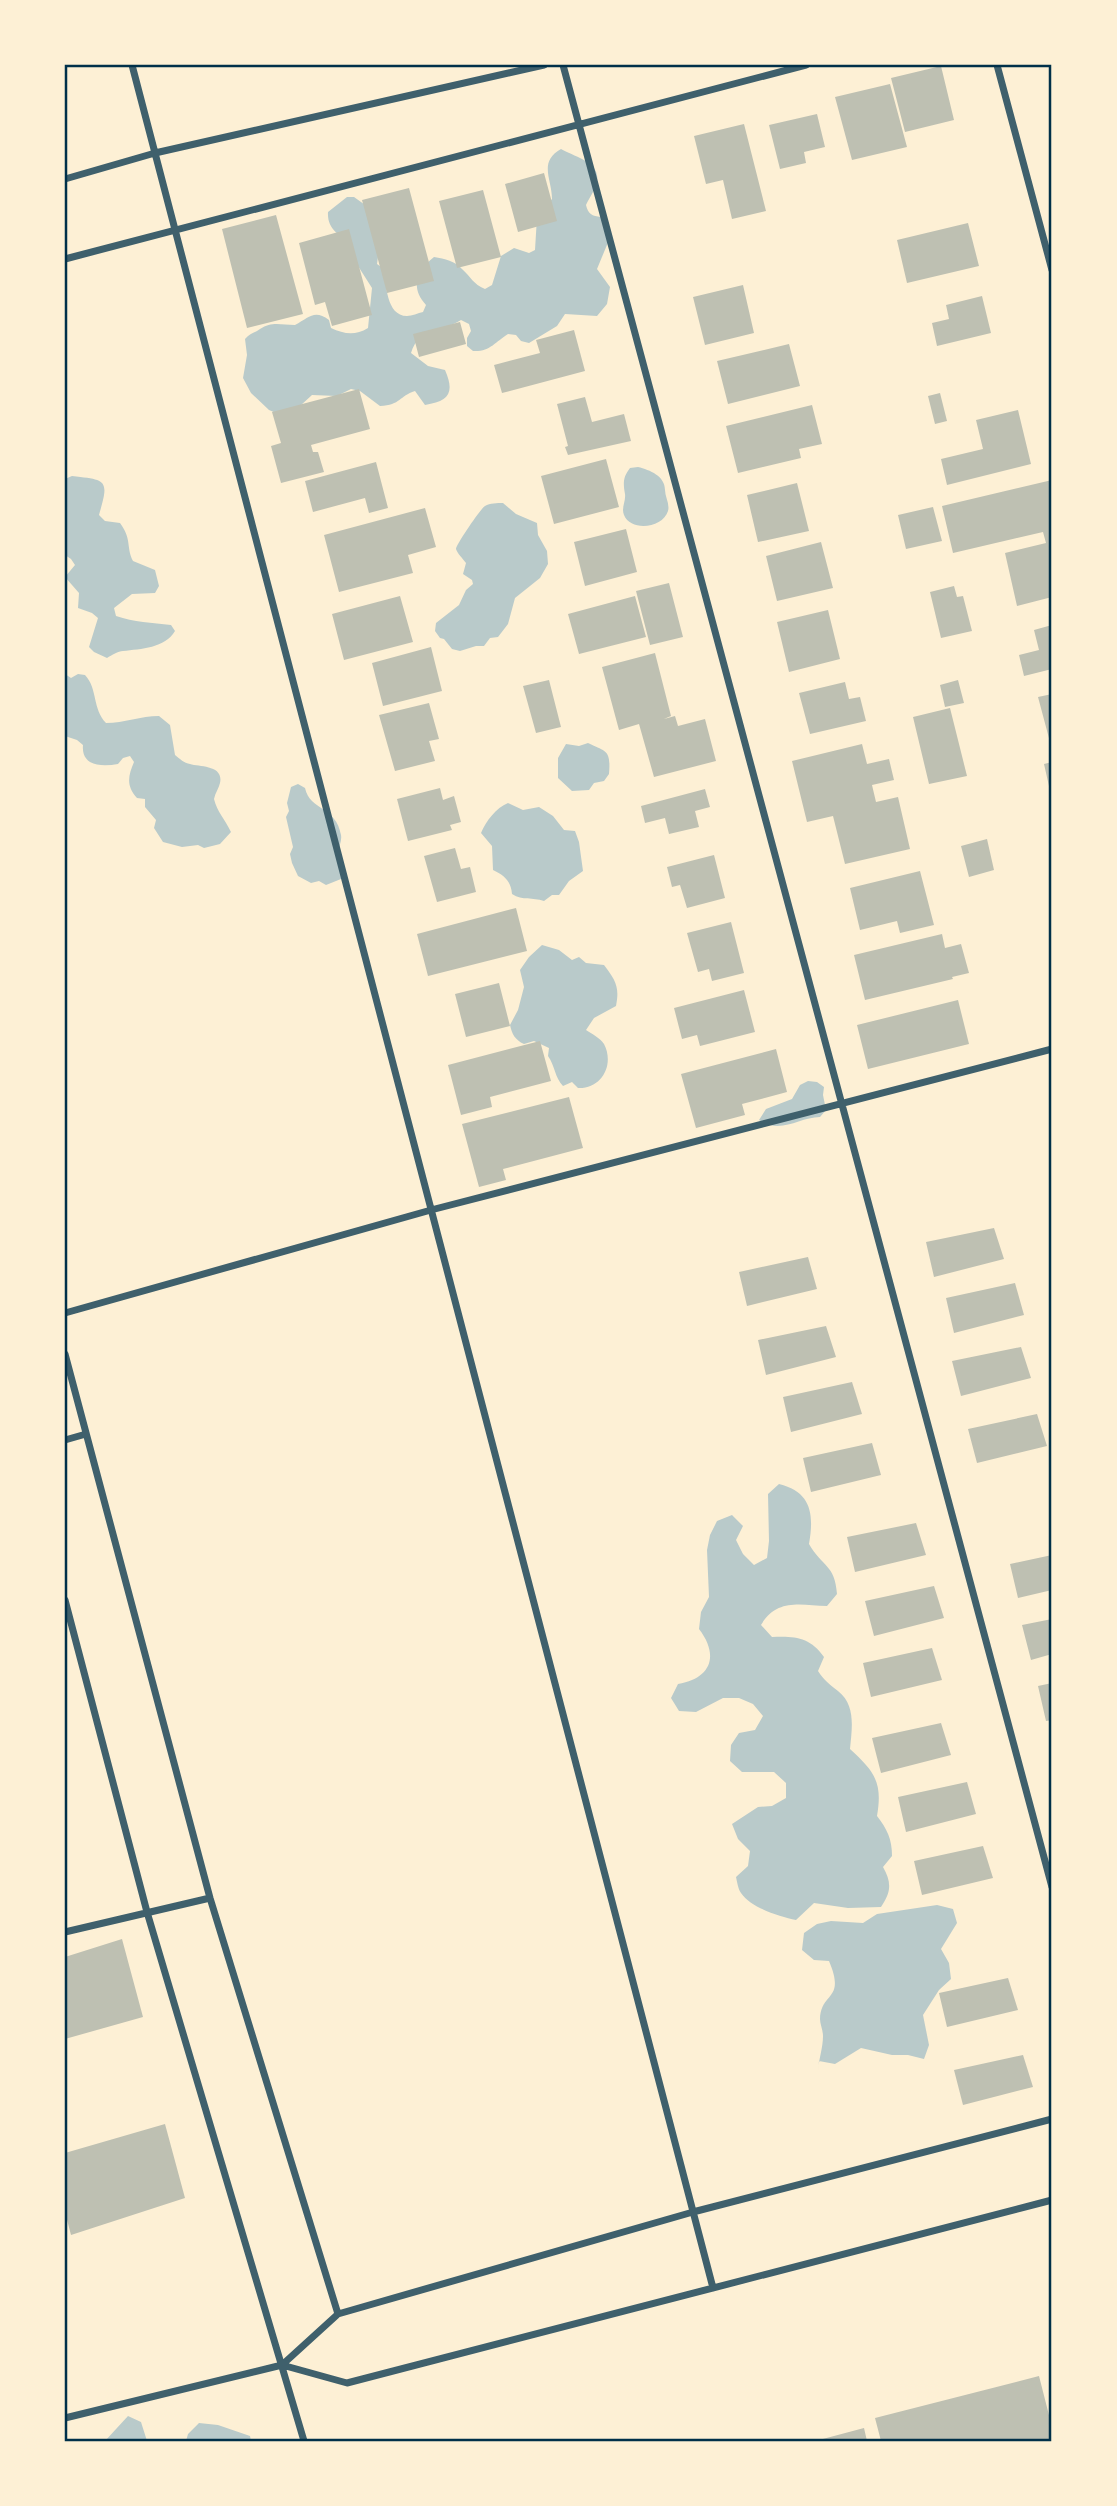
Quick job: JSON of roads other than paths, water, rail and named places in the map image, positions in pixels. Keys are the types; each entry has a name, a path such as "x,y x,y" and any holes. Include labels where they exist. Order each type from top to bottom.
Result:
{"street":[{"path":"132,65 713,2288"},
{"path":"65,179 155,153 544,65"},
{"path":"563,65 1052,1886"},
{"path":"65,259 806,65"},
{"path":"997,65 1052,270"},
{"path":"65,1313 432,1210 1052,1049"},
{"path":"65,1354 210,1898 338,2314"},
{"path":"65,1440 86,1434"},
{"path":"65,1600 147,1912 304,2441"},
{"path":"65,1932 210,1898"},
{"path":"65,2418 282,2365 338,2314 693,2213 1052,2119"},
{"path":"282,2365 347,2383 1052,2200"}]}
